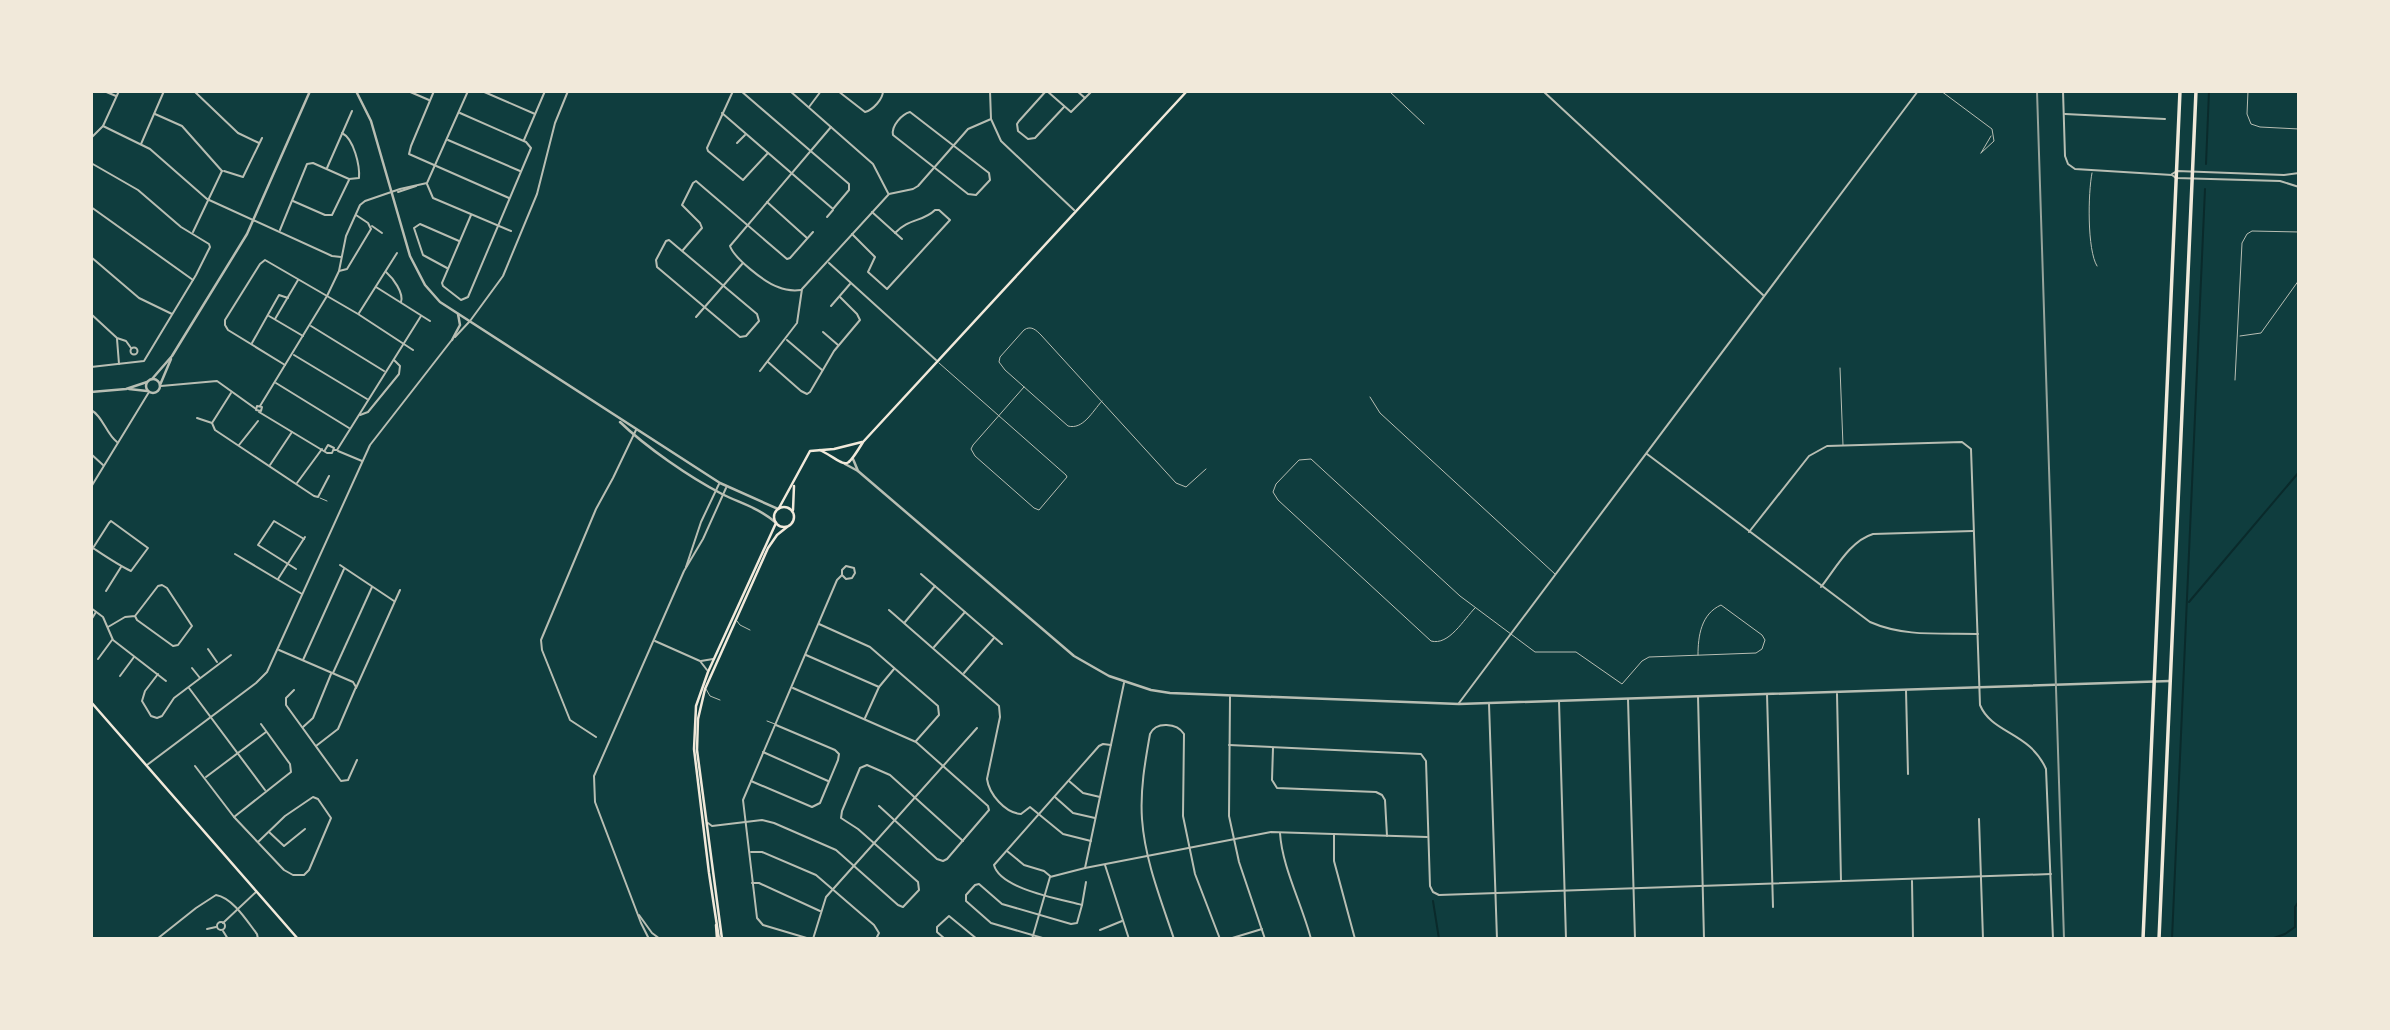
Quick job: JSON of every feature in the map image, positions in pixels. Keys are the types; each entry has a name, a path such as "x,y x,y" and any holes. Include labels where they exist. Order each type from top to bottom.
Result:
{"main road":[{"path":"820,450 836,458 839,463 845,464 854,457 863,442 1187,91"},
{"path":"2143,939 2174,176 2177,171 2180,91"},
{"path":"2159,939 2196,91"},
{"path":"719,939 694,749 696,706 708,672 775,522 774,516 808,453 863,442"},
{"path":"847,446 852,449 854,457"},
{"path":"836,458 837,448"},
{"path":"719,939 697,750 697,728 705,689 768,548 777,535 794,520 794,482"},
{"path":"778,509 787,508 793,513"},
{"path":"775,522 787,527"},
{"path":"91,702 298,939"}],"street":[{"path":"104,91 117,97"},
{"path":"91,138 103,126 119,91"},
{"path":"141,144 164,91"},
{"path":"194,91 238,133 259,144"},
{"path":"126,388 157,392 172,356 254,220 310,91"},
{"path":"356,91 371,121 410,256 419,275 440,302 720,483 778,509"},
{"path":"408,91 430,100"},
{"path":"434,91 409,152 435,167 510,199"},
{"path":"259,408 327,296 339,271 346,236 355,215 364,202 426,183 468,91"},
{"path":"482,91 535,114"},
{"path":"523,141 545,91"},
{"path":"146,766 263,677 278,650 373,441 503,276 539,188 555,123 568,91"},
{"path":"733,91 707,148 709,153 743,180 768,153"},
{"path":"741,91 850,186 827,217"},
{"path":"790,91 873,164 889,194"},
{"path":"808,107 821,91"},
{"path":"838,91 865,112 875,106 883,91"},
{"path":"990,91 991,119 1001,141 1077,212"},
{"path":"1064,107 1035,138 1028,139 1018,131 1017,124 1046,91 1071,112 1092,91"},
{"path":"1077,91 1085,98"},
{"path":"1543,91 1764,296"},
{"path":"1459,704 1918,91"},
{"path":"2063,91 2065,159 2072,167 2081,170 2192,178 2280,181 2299,187 2299,174 2284,176 2177,171"},
{"path":"327,169 352,111"},
{"path":"910,112 953,144 989,173 991,178 976,195 971,196 893,135 894,127 910,112"},
{"path":"459,113 523,141 531,148 468,297 464,300 459,299 442,284 471,215"},
{"path":"722,113 833,209"},
{"path":"155,114 182,126 222,171 243,177 261,138"},
{"path":"2064,114 2165,118"},
{"path":"760,371 797,323 802,289 872,211 889,194 913,189 972,126 991,119"},
{"path":"103,126 153,151 207,198 334,257 341,257"},
{"path":"802,289 787,290 775,286 732,252 730,246 831,127"},
{"path":"280,231 306,165 313,163 358,179 360,172 350,139 342,133"},
{"path":"737,143 746,134"},
{"path":"447,140 522,172"},
{"path":"91,163 138,190 210,247 144,360 91,367"},
{"path":"193,234 207,198 222,171"},
{"path":"291,200 332,215 349,178"},
{"path":"683,250 702,228 682,205 694,182 699,183 788,259 813,232"},
{"path":"426,183 432,198 511,231"},
{"path":"766,202 808,238"},
{"path":"91,208 193,280"},
{"path":"852,234 875,257 868,272 887,289 950,220 939,210 935,210 928,216 906,223 895,233"},
{"path":"872,211 902,239"},
{"path":"355,215 382,233"},
{"path":"448,268 423,255 415,236 415,226 420,224 460,242"},
{"path":"339,271 347,269 370,233 371,225"},
{"path":"667,240 683,250 723,286 757,314 758,323 742,338 657,266 656,259 667,240"},
{"path":"358,314 397,253"},
{"path":"91,257 139,299 172,314"},
{"path":"286,365 226,328 225,321 265,260 358,314 413,350"},
{"path":"696,317 744,262"},
{"path":"828,262 937,362"},
{"path":"385,271 402,295 401,303"},
{"path":"275,319 299,279"},
{"path":"831,306 851,283"},
{"path":"376,287 430,321"},
{"path":"252,344 280,295 288,298"},
{"path":"768,362 807,394 838,345 860,320 840,297"},
{"path":"452,340 461,322 457,313"},
{"path":"91,314 131,348"},
{"path":"269,316 304,337"},
{"path":"160,385 215,381 329,454 336,450 421,316"},
{"path":"310,326 385,372"},
{"path":"823,332 838,345"},
{"path":"117,338 119,364"},
{"path":"786,340 822,370"},
{"path":"293,354 368,400"},
{"path":"91,392 126,388 147,382 172,356"},
{"path":"359,415 367,413 399,374 400,366 393,360"},
{"path":"152,379 157,380 160,385"},
{"path":"91,487 149,392 147,382"},
{"path":"276,382 350,429"},
{"path":"212,423 232,392"},
{"path":"91,410 96,412 111,438 118,443"},
{"path":"615,417 634,435 723,495 759,511 775,522"},
{"path":"197,418 212,423"},
{"path":"239,446 258,421"},
{"path":"212,423 214,429 318,496 329,476"},
{"path":"596,737 570,720 542,650 541,640 596,509 636,430"},
{"path":"270,466 293,431"},
{"path":"1749,532 1812,453 1827,446 1962,442 1970,449 1980,705 1985,714 2031,746 2043,762 2048,777 2053,939"},
{"path":"297,484 323,449 330,444 336,450 362,461"},
{"path":"1646,453 1863,618 1884,628 1906,633 1978,634"},
{"path":"91,454 104,466"},
{"path":"854,457 858,471"},
{"path":"845,464 858,471 1064,649 1098,671 1125,682 1170,693 1459,704 2170,681"},
{"path":"660,939 652,933 639,914 595,802 594,782 720,483"},
{"path":"684,571 703,539 727,487"},
{"path":"278,580 288,564 304,538 272,521 258,545 288,564 296,569"},
{"path":"114,522 148,548 131,571 92,549 109,523 114,522"},
{"path":"1821,587 1856,542 1865,536 1974,531"},
{"path":"696,536 703,539"},
{"path":"236,554 303,595"},
{"path":"340,565 394,602"},
{"path":"106,591 122,566"},
{"path":"302,660 344,569"},
{"path":"842,575 837,580 743,800 756,914 761,923 812,939 824,901 833,888 977,728"},
{"path":"922,575 1002,644"},
{"path":"108,627 123,618 135,616 158,586 162,585 167,588 192,626 177,645 173,646 135,616"},
{"path":"904,623 935,586"},
{"path":"303,728 313,718 372,587"},
{"path":"316,746 338,729 400,590"},
{"path":"91,608 103,616 113,639 166,681"},
{"path":"889,610 1000,708 987,779 989,789 1012,812 1021,814 1030,807 1063,835 1091,841"},
{"path":"91,620 96,611"},
{"path":"934,648 965,612"},
{"path":"818,624 866,644 940,710 937,718 916,742"},
{"path":"964,674 994,638"},
{"path":"98,659 113,639"},
{"path":"654,640 700,661 708,672"},
{"path":"208,649 219,664"},
{"path":"278,650 353,682 356,689"},
{"path":"805,654 879,687"},
{"path":"158,674 145,691 142,701 155,718 161,717 174,698 230,655"},
{"path":"120,676 135,656"},
{"path":"700,661 714,659"},
{"path":"192,668 200,678"},
{"path":"864,719 879,687 895,668"},
{"path":"1085,868 1125,682"},
{"path":"189,687 266,791"},
{"path":"792,688 916,742 988,806 989,810 947,859 940,860 879,806"},
{"path":"1906,689 1908,774"},
{"path":"293,690 285,702 338,778 343,782 350,777 357,760"},
{"path":"1837,691 1841,882"},
{"path":"1767,693 1773,907"},
{"path":"1698,695 1704,939"},
{"path":"1230,696 1228,805 1233,840 1265,939"},
{"path":"1628,698 1636,939"},
{"path":"1559,700 1566,939"},
{"path":"1489,703 1497,939"},
{"path":"234,817 289,775 292,769 261,724"},
{"path":"751,780 812,807 820,803 829,782 838,760 837,752 775,724"},
{"path":"1174,939 1155,884 1142,819 1142,790 1150,734 1152,729 1158,726 1176,727 1183,731 1183,816 1195,874 1220,939"},
{"path":"204,778 267,732"},
{"path":"1082,905 1014,885 996,870 995,863 1100,745 1111,746"},
{"path":"1229,746 1421,754 1426,761 1430,886 1433,892 1439,895 2051,874"},
{"path":"1273,747 1272,780 1277,788 1379,793 1385,800 1387,836"},
{"path":"763,752 829,782"},
{"path":"706,822 712,826 762,820 774,823 836,850 903,907 919,891 918,882 841,818 860,768 867,765 890,775 963,841"},
{"path":"195,766 234,817 284,870 293,875 304,875 309,870 331,818 318,799 313,797 285,816 258,842"},
{"path":"1069,780 1083,793 1100,797"},
{"path":"1054,796 1073,813 1096,818"},
{"path":"1979,820 1983,939"},
{"path":"707,833 712,826"},
{"path":"268,832 284,846 305,829"},
{"path":"1051,877 1105,864 1280,832 1428,837"},
{"path":"1280,832 1283,856 1311,939"},
{"path":"1334,834 1334,861 1355,939"},
{"path":"1007,850 1024,865 1044,871 1051,877"},
{"path":"749,852 762,852 816,875 878,930 876,939"},
{"path":"1105,864 1129,939"},
{"path":"1032,937 1051,877"},
{"path":"1912,880 1913,939"},
{"path":"1046,939 991,923 966,901 965,895 979,884 1002,904 1074,924 1078,920 1086,882"},
{"path":"752,883 821,911"},
{"path":"207,929 223,923 257,891"},
{"path":"157,939 208,898 216,895 223,897 236,909 257,933 258,939"},
{"path":"639,914 640,923 649,939"},
{"path":"945,939 936,929 949,916 977,939"},
{"path":"1100,930 1123,921"},
{"path":"223,923 227,939"},
{"path":"217,926 219,930 223,930"},
{"path":"1229,939 1263,929"}],"lane":[{"path":"1389,91 1424,124"},
{"path":"1941,91 1992,129 1993,135 1994,141 1981,153 1983,146 1993,135"},
{"path":"2248,91 2247,114 2252,124 2299,130"},
{"path":"2092,171 2092,256 2097,267"},
{"path":"2235,380 2242,243 2252,231 2299,232"},
{"path":"2238,336 2261,333 2299,281"},
{"path":"1101,401 1082,425 1073,428 1068,426 1001,366 999,360 1024,330 1032,328 1041,335 1180,486 1189,485 1206,469"},
{"path":"937,362 999,416 1067,477 1042,509 1034,508 971,451 973,445 999,416 1024,387"},
{"path":"1840,368 1843,444"},
{"path":"1370,397 1380,413 1555,575"},
{"path":"1475,608 1445,640 1438,643 1432,641 1278,500 1273,492 1276,484 1299,460 1311,459 1475,608 1510,635 1535,652 1576,652 1622,684 1642,661 1649,657 1756,653 1762,649 1765,640 1721,605 1716,607 1699,631 1698,655"},
{"path":"318,496 327,501"},
{"path":"736,619 740,625 750,630"},
{"path":"732,629 740,625"},
{"path":"705,689 710,696 720,700"},
{"path":"702,699 710,696"},
{"path":"767,721 775,724"}],"waterway":[{"path":"2206,164 2209,91"},
{"path":"2172,939 2205,189"},
{"path":"2189,602 2299,472"},
{"path":"1433,901 1439,939"},
{"path":"2271,939 2295,927 2295,907 2299,901"}],"railway":[{"path":"2037,91 2064,939"}]}
